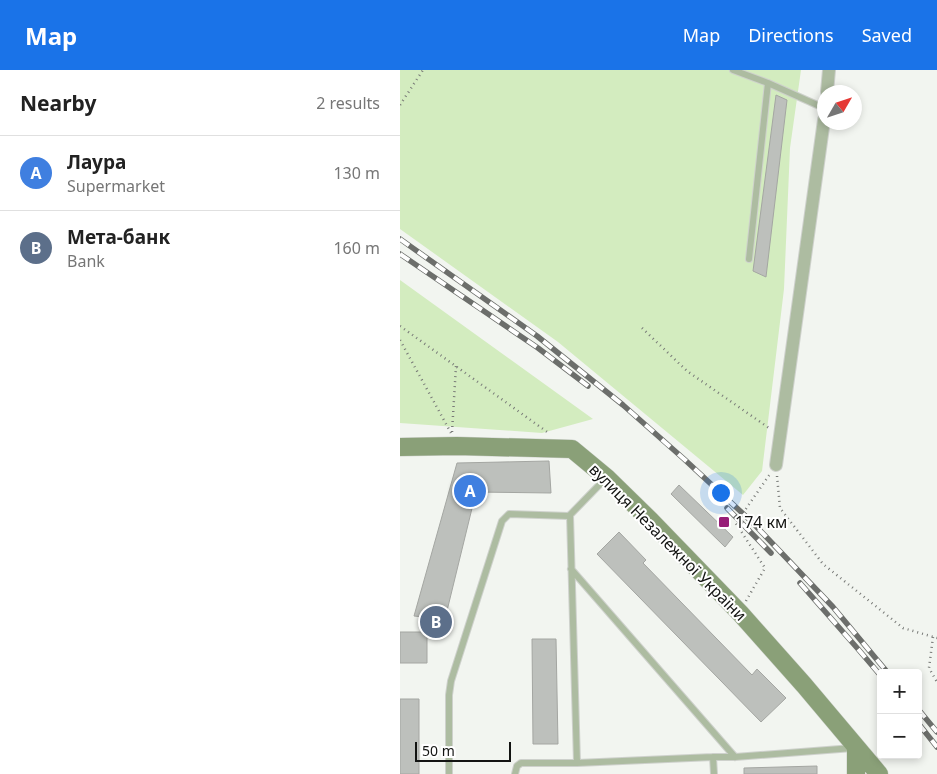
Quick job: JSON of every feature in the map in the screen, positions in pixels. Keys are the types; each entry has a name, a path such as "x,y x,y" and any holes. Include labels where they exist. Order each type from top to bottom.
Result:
{"street":[{"path":"828,85 829,70"},
{"path":"776,465 823,130"},
{"path":"400,448 457,446 572,449"},
{"name":"вулиця Незалежної України","path":"572,449 607,478 740,613 879,774"},
{"path":"856,747 856,774"}],"lane":[{"path":"733,70 817,105"},
{"path":"749,259 768,83"},
{"path":"449,774 448,695 502,521 509,514 570,515 607,478"},
{"path":"570,515 577,763"},
{"path":"571,569 735,758"},
{"path":"515,774 517,766 521,763 577,763 713,757 735,758 856,747"},
{"path":"713,757 714,774"}],"path":[{"path":"400,105 423,70"},
{"path":"400,326 572,449"},
{"path":"642,328 687,370 780,436"},
{"path":"400,340 452,434 456,366"},
{"path":"740,613 765,568 735,522 776,465"},
{"path":"776,465 780,508 823,564 903,628 937,638"},
{"path":"933,637 929,668 937,682"}],"green space":[{"path":"400,70 801,70 790,148 784,289 762,471 743,495 558,342 400,229"},
{"path":"400,280 593,419 542,433 400,423"}],"building":[{"path":"776,95 787,100 766,277 753,271"},
{"path":"549,461 551,493 476,492 445,619 414,616 457,463"},
{"path":"679,485 733,537 725,547 671,494"},
{"path":"619,532 646,560 643,563 752,675 757,669 786,698 761,722 597,554"},
{"path":"400,632 427,632 427,663 400,663"},
{"path":"532,639 556,639 558,744 533,744"},
{"path":"400,699 419,699 419,774 400,774"},
{"path":"817,766 817,774 744,774 744,768"}],"railway":[{"path":"400,239 537,336 623,405 684,459 752,522 833,607 885,669"},
{"path":"400,254 538,348 588,386"},
{"path":"727,508 771,553"},
{"path":"800,583 877,671"},
{"path":"922,714 937,732"},
{"path":"922,728 937,747"}],"place":[{"name":"Лаура","path":"470,491"},
{"name":"174 км","path":"724,522"},
{"name":"Мета-банк","path":"436,622"}]}
